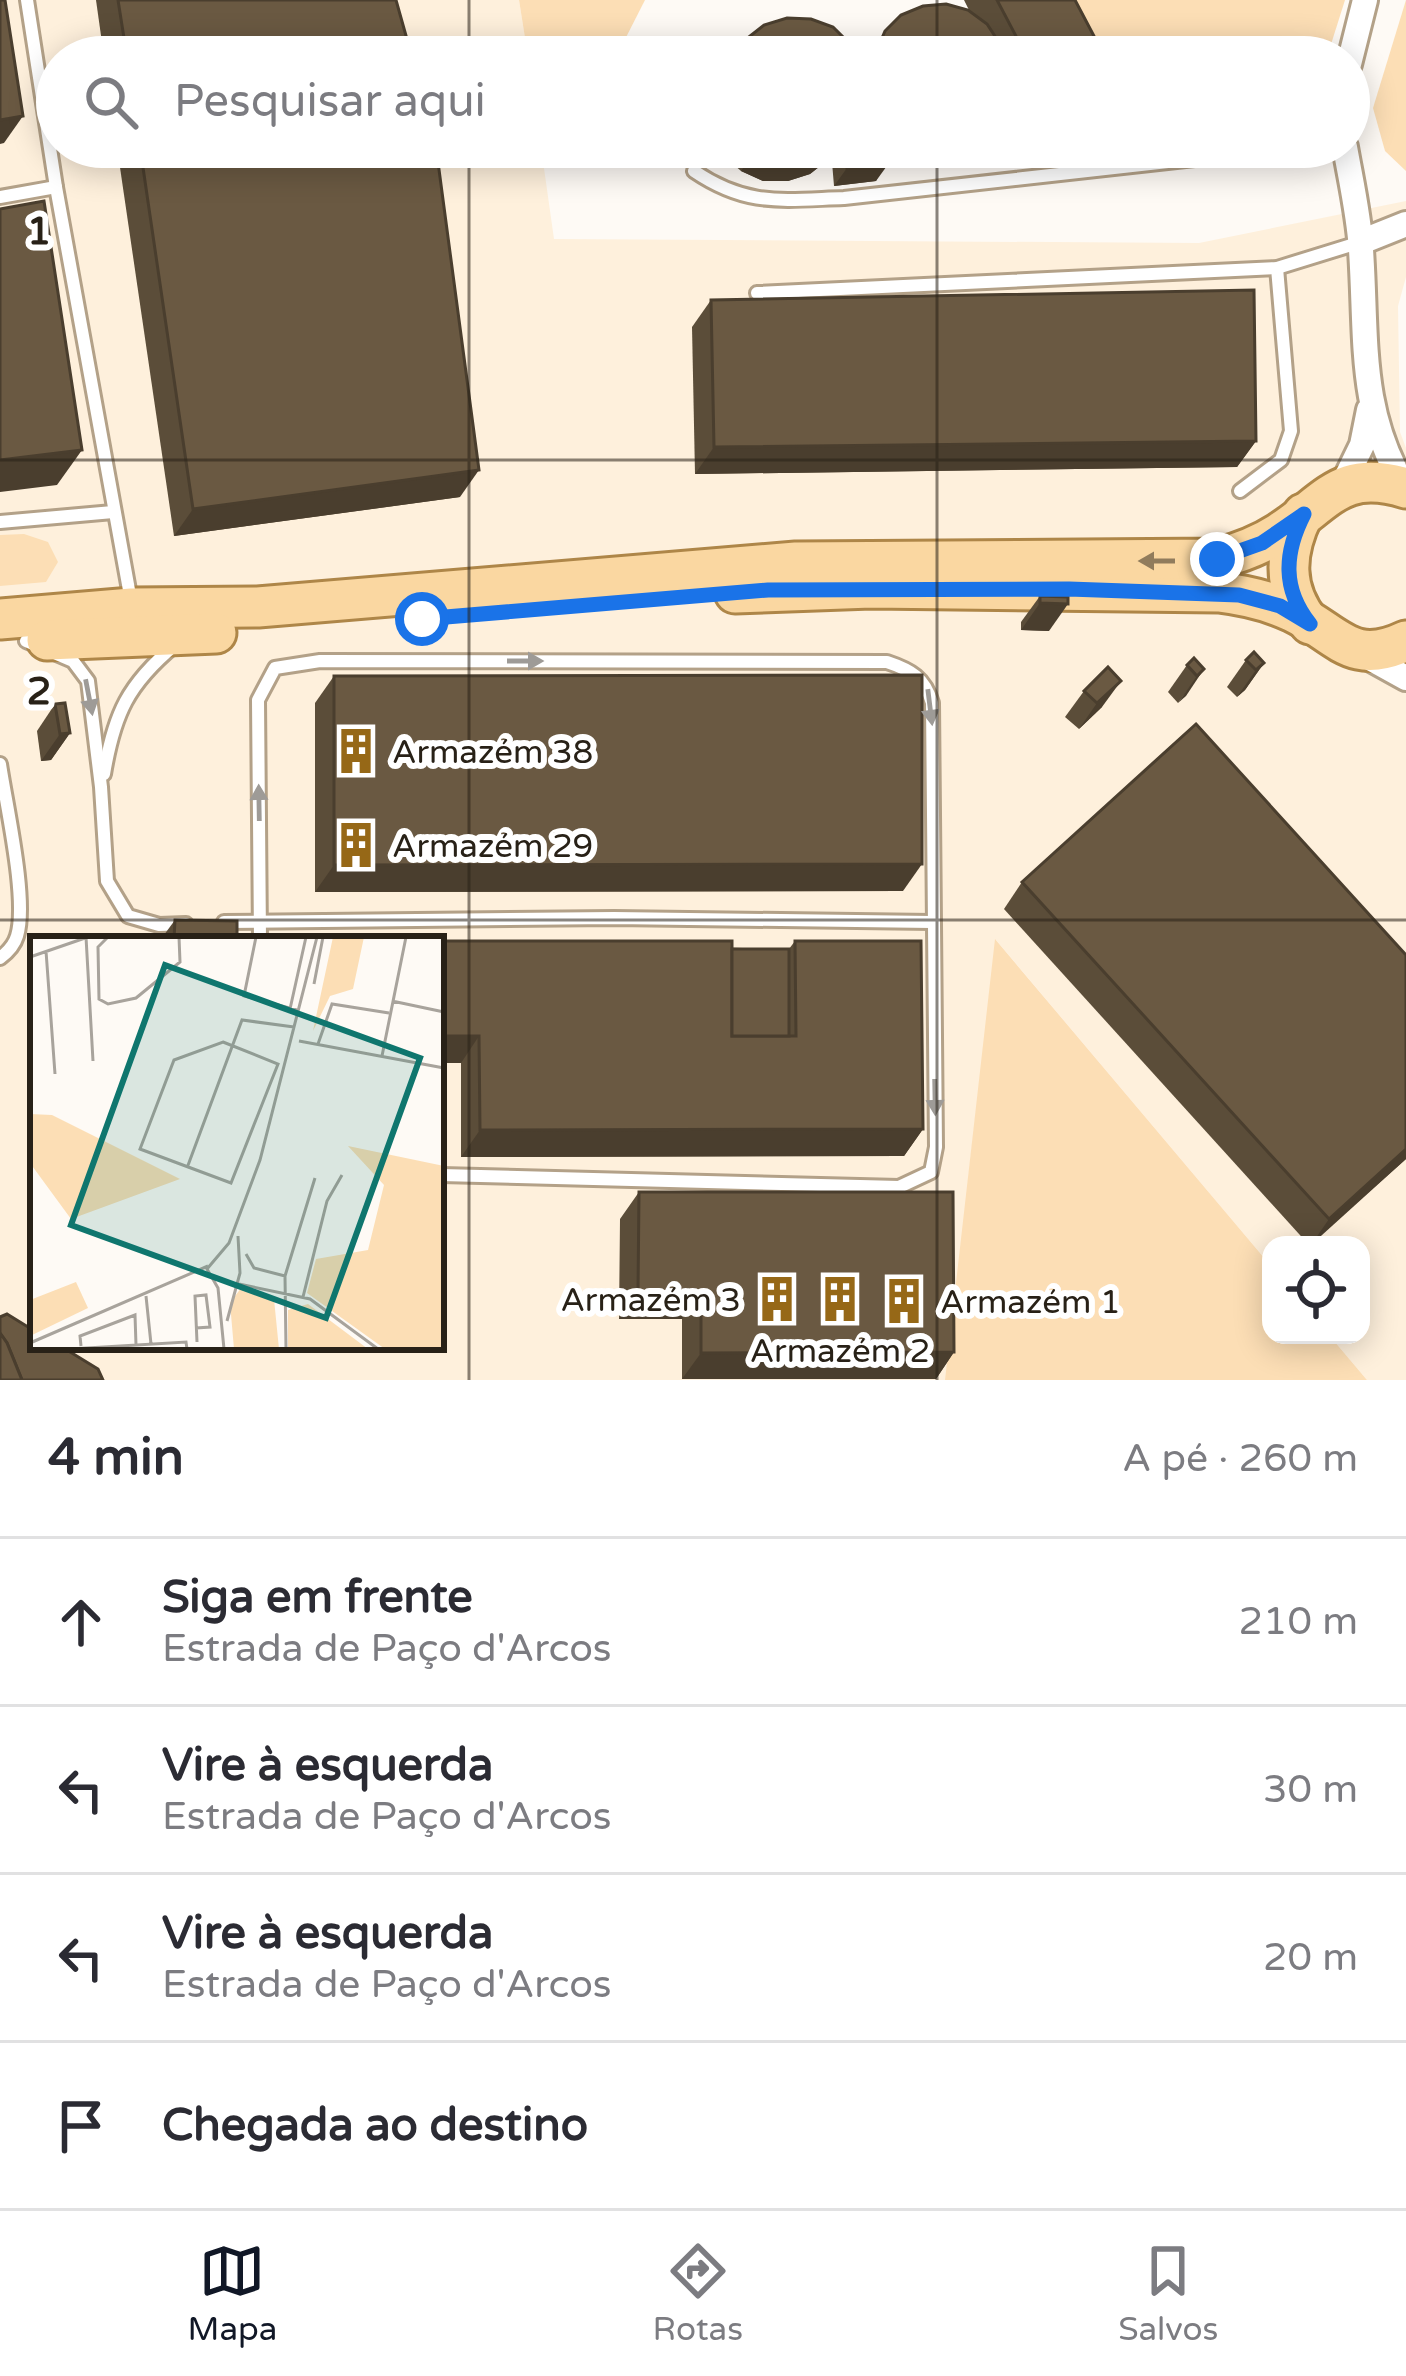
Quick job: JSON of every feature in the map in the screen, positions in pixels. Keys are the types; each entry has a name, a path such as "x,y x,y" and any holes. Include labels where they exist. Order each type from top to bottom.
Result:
{"main road":[{"path":"9,635 132,608 258,607 796,562 1217,559 1262,543 1342,486 1368,481 1406,488"},
{"path":"1304,514 1289,548 1287,571 1298,608 1310,624"},
{"path":"9,635 188,634 768,590 871,588 1219,592 1280,606 1357,651 1381,651 1406,641"}],"street":[{"path":"1356,36 1365,0"},
{"path":"1349,168 1361,242 1370,402 1380,439 1406,488"},
{"path":"1361,242 1406,224"},
{"path":"1342,486 1362,445 1370,402"},
{"path":"1357,651 1406,678"}],"lane":[{"path":"27,0 36,58"},
{"path":"53,168 132,608"},
{"path":"694,171 725,192 773,200 844,198 1115,168"},
{"path":"0,197 56,187"},
{"path":"757,293 1277,268 1361,242"},
{"path":"1240,491 1281,460 1291,431 1277,268"},
{"path":"0,522 112,512"},
{"path":"101,788 111,730 128,695 142,673 188,634"},
{"path":"9,635 73,661 88,681 106,881 128,916 159,925 614,918 932,922"},
{"path":"260,936 257,700 275,668 320,661 887,662 918,675 932,703 936,1147 931,1172 899,1187 444,1175"},
{"path":"0,764 20,911 17,936 0,958"}],"shaded area":[{"path":"0,0 519,0 525,36 36,36 36,168 544,168 554,239 1199,243 1406,201 1406,277 1398,306 1400,432 1406,448 1406,1380 1367,1380 1337,1344 1370,1344 1370,1236 1262,1236 1262,1255 996,940 968,1180 960,1380 0,1380"},
{"path":"519,0 645,0 627,36 525,36"},
{"path":"1059,0 1345,0 1334,36 1079,36"},
{"path":"1406,0 1406,171 1385,151 1373,108"},
{"path":"24,534 48,542 58,562 46,582 0,586 0,535"},
{"path":"995,939 1262,1255 1262,1344 1337,1344 1367,1380 945,1380"}],"building":[{"path":"0,0 5,0 23,116 0,120"},
{"path":"118,0 396,0 406,36 124,36"},
{"path":"997,0 1075,0 1094,36 1016,36"},
{"path":"946,4 968,10 995,36 883,36 901,15"},
{"path":"787,18 811,19 842,36 750,36 764,25"},
{"path":"143,168 439,168 479,470 193,509"},
{"path":"44,201 82,450 0,460 0,209"},
{"path":"1254,290 1256,441 714,447 711,300"},
{"path":"1040,596 1068,597 1068,604 1040,603"},
{"path":"1254,652 1264,663 1256,670 1246,660"},
{"path":"1194,658 1204,669 1197,676 1187,665"},
{"path":"1108,667 1121,681 1097,703 1084,691"},
{"path":"922,675 922,864 334,865 334,676"},
{"path":"65,703 70,733 60,734 55,704"},
{"path":"1196,724 1406,955 1406,1149 1329,1219 1022,882"},
{"path":"175,920 237,921 237,936 174,936"},
{"path":"444,941 732,941 732,1036 796,1036 795,941 921,941 923,1129 480,1130 479,1036 444,1036"},
{"path":"732,949 789,949 789,1036 732,1036"},
{"path":"639,1192 953,1192 954,1352 701,1353 701,1292 638,1292"},
{"path":"7,1314 30,1328 30,1350 67,1350 98,1369 103,1380 22,1380 0,1333 0,1317"},
{"path":"0,1333 7,1343 22,1380 0,1380"}],"place":[{"name":"Armazém 38","path":"356,751"},
{"name":"Armazém 29","path":"356,845"},
{"name":"Armazém 3","path":"777,1299"},
{"name":"Armazém 2","path":"840,1299"},
{"name":"Armazém 1","path":"904,1301"}],"route":[{"path":"422,619 768,590 1069,589 1219,592 1280,606 1310,624 1290,591 1287,571 1289,548 1304,514 1262,543 1217,559"}]}
